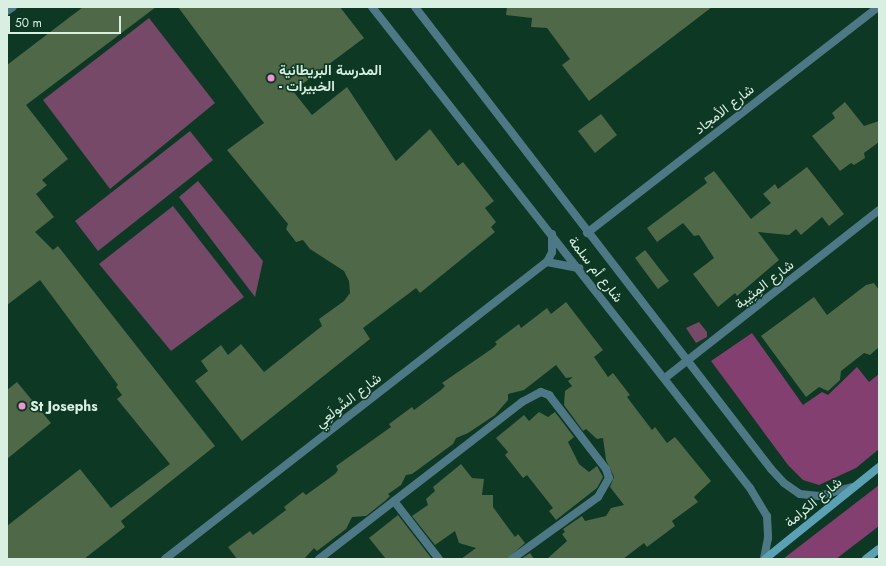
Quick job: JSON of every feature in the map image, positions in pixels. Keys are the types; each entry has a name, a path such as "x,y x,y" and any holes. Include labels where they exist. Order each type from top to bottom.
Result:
{"main road":[{"name":"شارع الكرامة","path":"765,559 852,487 879,467"},
{"path":"866,559 879,549"}],"street":[{"path":"7,12 13,7"},
{"name":"شارع أم سلمة","path":"372,7 579,268 760,502 767,516 768,538 765,559"},
{"name":"شارع أم سلمة","path":"415,7 587,233 784,483 800,494 819,496 852,487"},
{"name":"شارع الأمجاد","path":"587,233 878,7"},
{"name":"شارع المِثِيبة","path":"665,378 879,210"},
{"path":"551,233 552,252 547,262 579,268"},
{"name":"شارع السُّولَعِي","path":"165,559 547,262"},
{"path":"319,559 522,402 541,392 549,395 606,469 609,478 598,498 512,559"},
{"path":"394,501 439,559"}],"shaded area":[{"path":"149,18 215,103 110,189 43,100"},
{"path":"190,131 213,160 98,251 75,221"},
{"path":"198,181 263,261 255,297 179,197"},
{"path":"173,206 244,297 171,351 99,264"},
{"path":"699,322 707,332 707,337 696,343 686,328"},
{"path":"752,333 803,405 822,392 828,395 857,367 869,382 879,374 879,449 856,468 819,485 803,480 788,465 711,361"},
{"path":"879,485 879,526 836,559 783,559"}],"building":[{"path":"83,7 156,7 26,105 68,159 42,180 47,185 36,194 54,217 35,232 53,250 58,246 215,446 121,521 125,527 84,559 7,559 7,526 80,469 111,508 170,464 117,399 122,395 116,387 118,385 40,280 7,305 7,65"},
{"path":"178,7 340,7 364,38 293,91 312,115 347,87 396,161 430,129 458,166 463,162 494,201 485,208 496,222 491,227 495,232 420,293 416,288 363,328 370,339 242,441 195,381 208,371 201,361 221,345 228,355 241,344 264,372 322,326 319,319 344,301 350,293 349,281 344,271 310,249 303,240 296,242 286,229 288,224 227,150 264,123"},
{"path":"507,7 712,7 589,101 562,65 570,59 547,28 531,27 532,18 506,15"},
{"path":"845,102 864,126 879,121 879,142 864,153 865,158 854,165 851,163 840,171 812,136 835,118 832,113"},
{"path":"601,114 617,135 595,153 578,131"},
{"path":"807,167 844,214 829,226 822,217 801,235 796,229 789,235 758,232 779,260 737,296 735,293 718,307 693,274 714,258 699,235 694,236 683,223 657,242 647,228 707,183 704,178 714,171 751,219 771,203 763,194 775,184 778,189"},
{"path":"645,250 669,281 658,289 635,258"},
{"path":"874,283 879,290 879,347 870,355 864,353 841,371 840,380 828,391 819,387 806,397 761,336 814,297 827,315 866,285"},
{"path":"566,302 603,350 594,357 608,377 613,373 630,395 627,397 652,430 655,427 667,443 675,437 711,481 694,497 698,502 672,521 675,526 647,547 644,543 623,559 547,559 567,541 562,534 565,532 563,529 582,516 585,521 606,516 611,508 624,505 610,487 614,477 606,460 603,438 597,439 586,429 583,431 564,405 565,391 572,386 568,381 573,377 566,378 556,365 524,390 508,394 508,400 495,415 468,433 456,438 453,444 412,474 406,475 401,485 388,494 390,496 385,501 366,516 352,517 346,529 317,551 314,548 304,559 237,559 228,547 250,531 253,535 286,510 284,507 303,492 306,495 335,474 338,470 336,466 391,427 389,424 412,407 414,410 441,390 445,386 442,383 493,348 497,344 495,342 519,324 521,328 547,308 551,314"},
{"name":"St Josephs","path":"17,382 51,423 7,459 7,390"},
{"path":"539,412 548,417 555,412 574,437 568,442 579,464 589,472 597,466 603,477 597,488 556,520 549,511 553,508 527,475 523,478 505,455 508,452 496,438 524,415 529,421"},
{"path":"461,464 472,478 484,479 482,495 493,495 493,507 515,537 518,534 525,543 507,559 461,559 476,548 459,543 455,531 435,545 412,516 428,505 426,499 435,491 433,487"},
{"path":"398,515 432,559 386,559 369,538"},
{"path":"530,553 534,559 521,559"}],"place":[{"name":"المدرسة البريطانية - الخبيرات","path":"271,78"},
{"name":"St Josephs","path":"22,406"}]}
